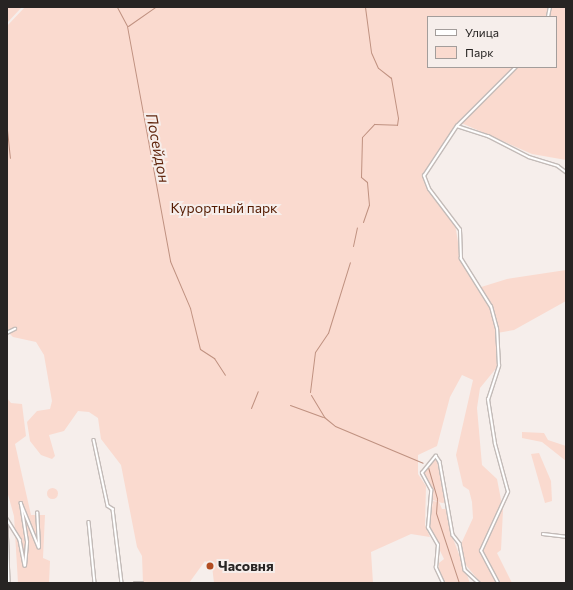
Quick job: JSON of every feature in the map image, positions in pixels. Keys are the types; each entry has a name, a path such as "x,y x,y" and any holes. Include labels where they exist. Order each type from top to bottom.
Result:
{"street":[{"path":"498,583 481,555 485,538 508,492 495,444 488,400 499,366 496,324 489,302 461,259 460,230 424,178 457,126 515,68"},
{"path":"457,126 488,136 529,157 558,166 566,172"},
{"path":"7,333 15,329"},
{"path":"94,440 108,506 113,509 122,583"},
{"path":"443,583 436,568 438,545 428,528 431,490 422,473 436,456 440,462 450,509 448,515 465,570 479,583"},
{"path":"7,519 20,540 25,566 27,542 21,503 39,547 37,513"},
{"path":"7,522 9,583"},
{"path":"89,522 95,583"},
{"path":"543,534 566,537"},
{"path":"135,583 142,582"}],"green space":[{"path":"7,7 22,7 7,23"},
{"name":"Курортный парк","path":"25,7 566,7 566,160 532,154 459,122 423,176 433,196 455,224 461,260 478,288 507,279 566,270 566,301 514,330 497,333 498,366 480,388 477,408 482,465 497,479 503,510 501,550 497,553 512,583 481,583 464,563 461,544 473,518 472,502 469,490 463,486 456,455 473,380 462,375 450,397 437,446 418,455 418,474 426,486 425,525 430,537 411,534 371,552 373,583 214,583 212,566 205,561 189,583 143,583 142,556 137,547 121,465 101,439 98,418 89,412 78,411 64,431 49,435 55,456 52,459 41,455 30,441 27,422 37,411 50,409 52,401 44,355 36,342 13,337 7,331 7,26"},
{"path":"7,398 11,403 22,404 26,436 15,444 31,515 45,515 43,558 50,561 49,583 18,583 14,516 7,491"},
{"path":"522,432 544,433 548,440 566,446 566,461 542,442 522,438"},
{"path":"539,453 551,481 552,501 545,503 531,454"},
{"path":"436,457 447,502 442,503 433,500 423,473"},
{"path":"52,487 56,489 58,493 56,497 52,499 48,497 46,493 48,489"},
{"path":"433,501 439,502 442,509 449,509 447,515 452,536 470,583 446,583 438,575 439,563 444,559 429,528"}],"waterway":[{"name":"Посейдон","path":"117,7 127,26 170,261 190,308 200,349 214,358 225,375"},
{"path":"128,26 155,7"},
{"path":"363,222 369,205 367,182 361,177 362,137 374,124 397,125 398,118 391,78 378,68 371,52 365,7"},
{"path":"7,130 10,158"},
{"path":"353,246 357,227"},
{"path":"310,392 315,352 328,333 350,262"},
{"path":"251,408 258,391"},
{"path":"311,395 324,417 335,426 423,463"},
{"path":"290,405 323,417"},
{"path":"428,467 437,499 436,513 459,583"}],"place":[{"name":"Часовня","path":"210,566"}]}
